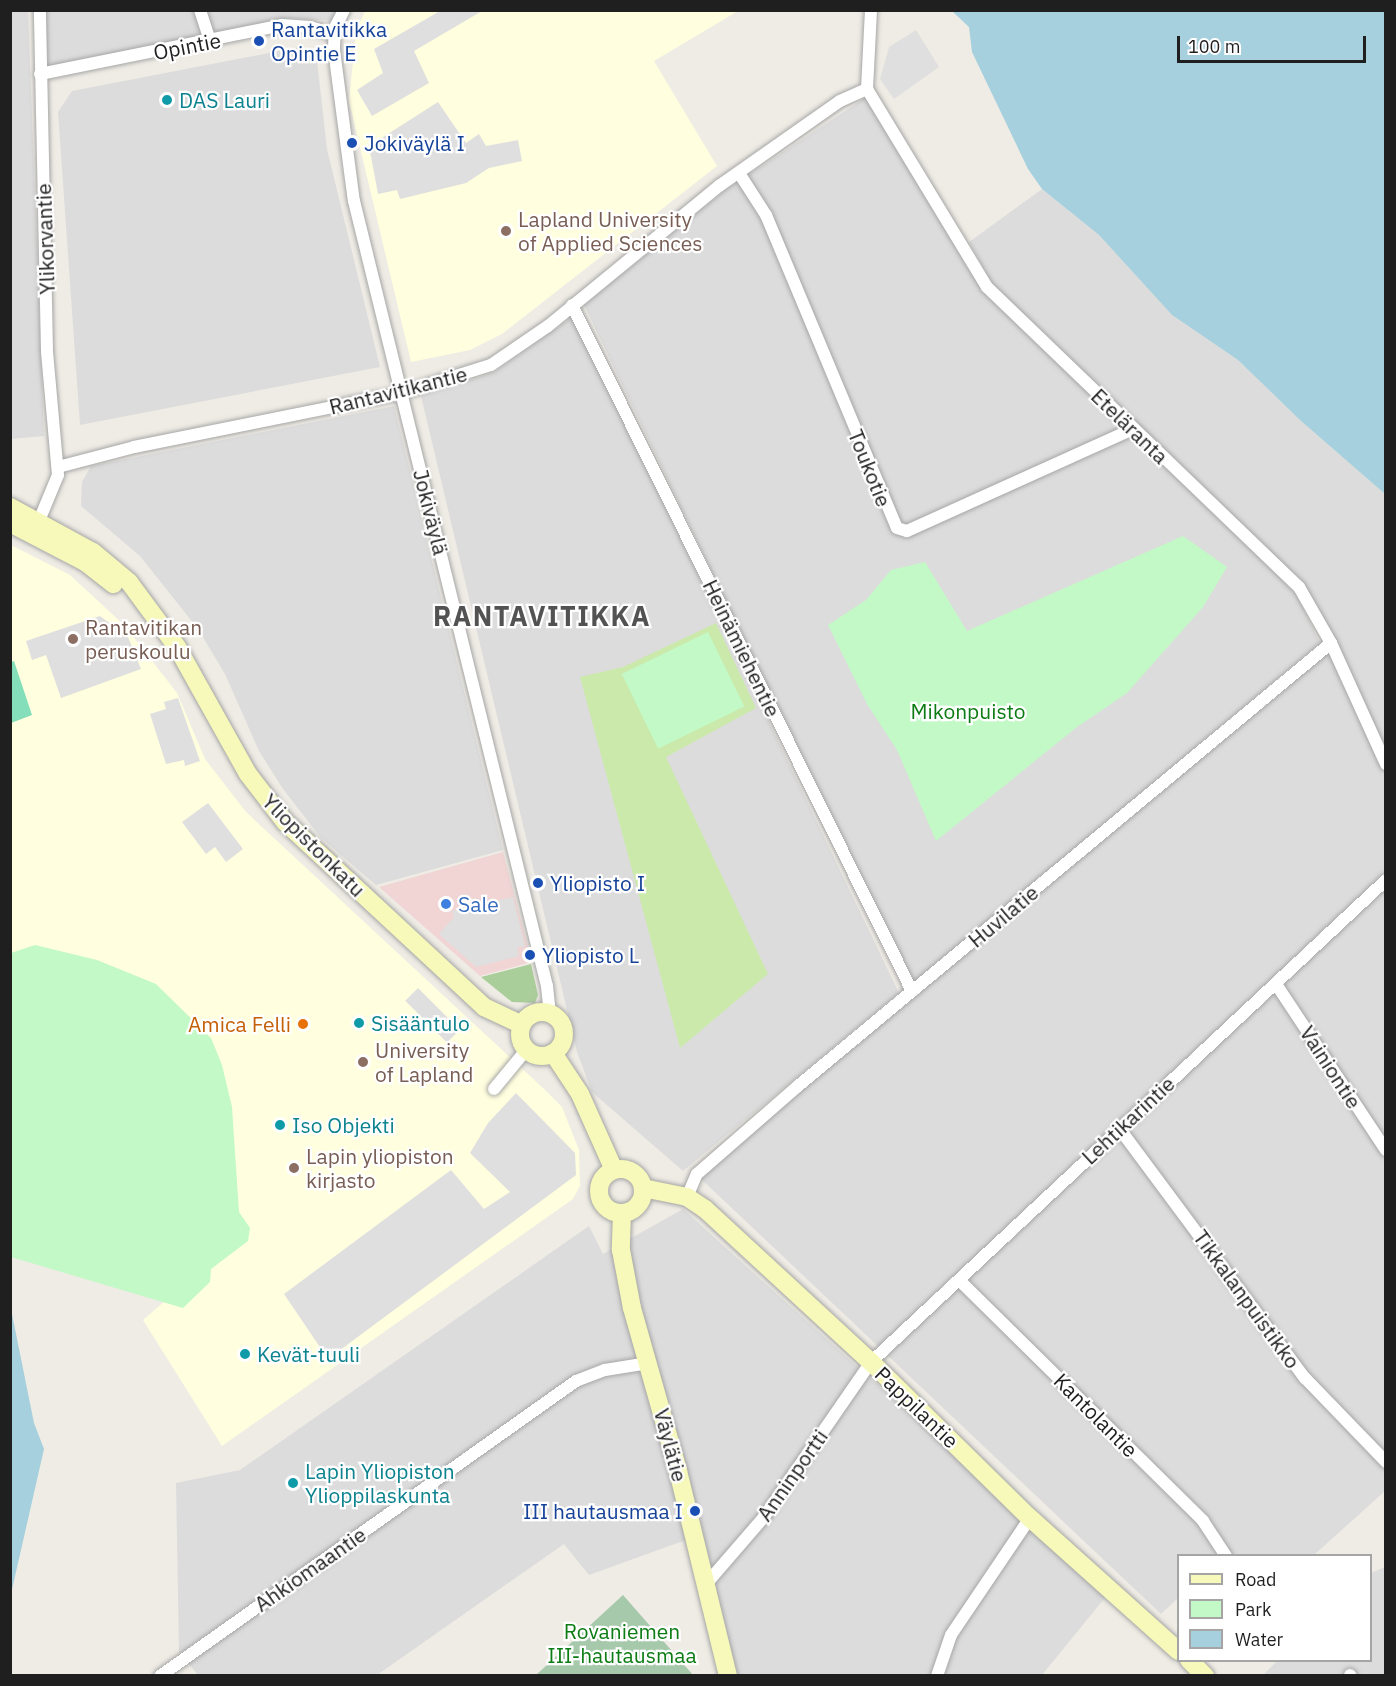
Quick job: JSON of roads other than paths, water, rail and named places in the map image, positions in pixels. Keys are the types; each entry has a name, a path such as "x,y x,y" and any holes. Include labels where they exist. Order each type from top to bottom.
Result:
{"street":[{"name":"Ylikorvantie","path":"40,10 47,351 51,429 58,467"},
{"path":"200,10 210,40"},
{"name":"Jokiväylä","path":"344,10 333,34 337,91 354,201 548,986 550,1013"},
{"path":"867,89 871,10"},
{"name":"Opintie","path":"40,74 293,25 333,34"},
{"name":"Rantavitikantie","path":"58,467 144,445 402,393 491,365 572,305 739,173 840,101 867,89"},
{"name":"Eteläranta","path":"867,89 987,287 1299,587 1330,643 1386,764"},
{"name":"Toukotie","path":"739,173 766,215 897,528 907,531 1133,429"},
{"name":"Heinämiehentie","path":"572,305 912,991"},
{"path":"37,526 56,486 58,467"},
{"name":"Yliopistonkatu","path":"10,507 85,561 156,619 189,666 248,774 285,822 484,1007 522,1025"},
{"name":"Yliopistonkatu","path":"10,523 37,526"},
{"name":"Huvilatie","path":"687,1197 697,1174 912,991 1330,643"},
{"name":"Lehtikarintie","path":"871,1362 1386,880"},
{"name":"Vainiontie","path":"1276,984 1386,1150"},
{"path":"550,1013 564,1029 562,1043 553,1053 539,1056 527,1049 521,1038 522,1025 531,1015 550,1013"},
{"path":"494,1089 527,1049"},
{"path":"553,1053 580,1094 614,1170"},
{"name":"Tikkalanpuistikko","path":"1119,1128 1305,1378 1386,1462"},
{"path":"614,1170 636,1175 643,1188 640,1202 622,1213 609,1209 600,1198 600,1185 614,1170"},
{"name":"Pappilantie","path":"643,1188 687,1197 705,1209 871,1362 1030,1518 1177,1649"},
{"name":"Väylätie","path":"622,1213 621,1250 628,1285 707,1583 728,1676"},
{"name":"Kantolantie","path":"959,1280 1203,1521 1225,1554"},
{"name":"Anninportti","path":"707,1583 764,1517 871,1362"},
{"name":"Ahkiomaantie","path":"160,1676 576,1381 605,1370 648,1363"},
{"path":"937,1676 951,1635 1030,1518"},
{"path":"1191,1662 1205,1676"}],"water":[{"path":"952,11 1385,11 1385,494 1301,421 1238,360 1172,315 1099,235 1042,189 1028,169 972,52 969,27"},
{"path":"11,1309 34,1423 44,1449 11,1594"}],"place":[{"name":"Rantavitikka Opintie E","path":"259,41"},
{"name":"DAS Lauri","path":"167,100"},
{"name":"Jokiväylä I","path":"352,143"},
{"name":"Lapland University of Applied Sciences","path":"506,231"},
{"name":"Rantavitikan peruskoulu","path":"73,639"},
{"name":"Yliopisto I","path":"538,883"},
{"name":"Sale","path":"446,904"},
{"name":"Yliopisto L","path":"530,955"},
{"name":"Sisääntulo","path":"359,1023"},
{"name":"Amica Felli","path":"303,1024"},
{"name":"University of Lapland","path":"363,1062"},
{"name":"Iso Objekti","path":"280,1125"},
{"name":"Lapin yliopiston kirjasto","path":"294,1168"},
{"name":"Kevät-tuuli","path":"245,1354"},
{"name":"Lapin Yliopiston Ylioppilaskunta","path":"293,1483"},
{"name":"III hautausmaa I","path":"695,1511"}],"district":[{"name":"RANTAVITIKKA","path":"542,616"}],"park label":[{"name":"Mikonpuisto","path":"968,711"},
{"name":"Rovaniemen III-hautausmaa","path":"622,1643"}]}
